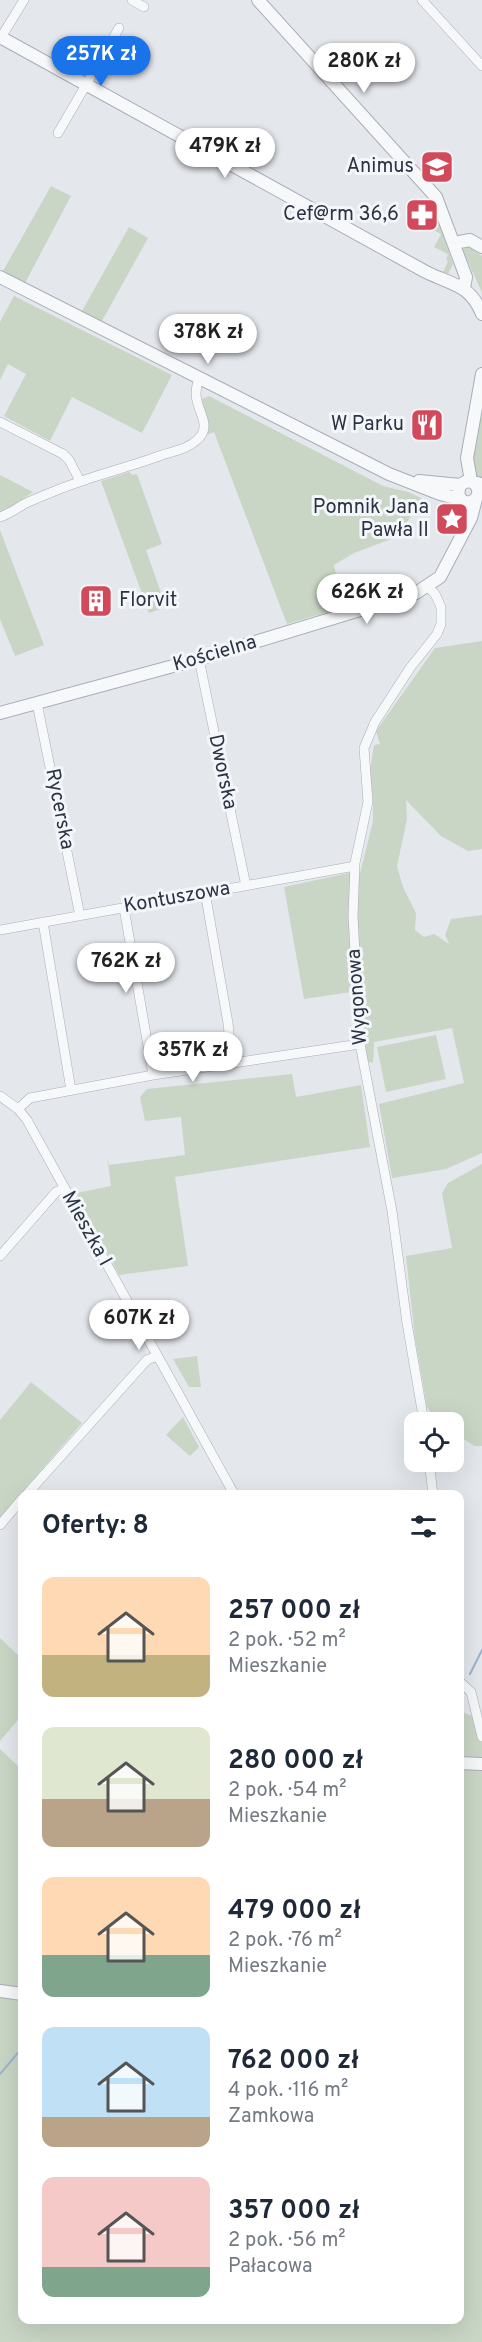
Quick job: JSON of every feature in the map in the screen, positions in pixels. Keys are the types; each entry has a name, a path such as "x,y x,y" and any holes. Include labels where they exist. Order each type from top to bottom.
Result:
{"street":[{"path":"24,0 0,38 86,83 426,272 464,288 473,294 482,314"},
{"path":"132,0 144,7"},
{"path":"258,0 436,197 442,207 466,277 464,288"},
{"path":"422,0 482,66"},
{"path":"58,133 119,28"},
{"path":"454,243 470,240 482,247"},
{"path":"0,277 403,480 461,500"},
{"path":"473,488 464,467 482,374"},
{"path":"0,517 80,481 194,443 203,430 203,419 194,388 200,378"},
{"path":"0,422 63,454 69,460 80,481"},
{"path":"403,480 473,488"},
{"path":"431,590 464,515 458,494 473,488"},
{"name":"Kościelna","path":"0,713 199,659 431,590 446,566 473,512 473,488"},
{"name":"Wygonowa","path":"422,1412 407,1323 392,1211 360,1044 353,916 355,866 368,802 364,748 381,713 410,668 437,634 442,614 431,590"},
{"name":"Dworska","path":"199,659 246,886"},
{"name":"Rycerska","path":"38,703 80,916"},
{"name":"Kontuszowa","path":"0,930 355,866"},
{"path":"206,892 228,1023 232,1064"},
{"path":"124,908 153,1075"},
{"path":"43,922 71,1090"},
{"path":"18,1109 30,1098 71,1090 153,1075 360,1044"},
{"name":"Mieszka I","path":"0,1096 18,1109 27,1120 232,1490"},
{"path":"0,1256 56,1192 63,1188"},
{"path":"31,1490 147,1360 157,1356"},
{"path":"430,1472 433,1490"},
{"path":"0,1526 18,1505"},
{"path":"464,1686 471,1692 482,1737"},
{"path":"464,1763 482,1764"},
{"path":"0,1991 18,1993"}],"green space":[{"path":"51,186 71,196 25,283 3,271"},
{"path":"432,216 437,218 453,264 448,274 443,272 448,261 446,260 448,254 434,247 441,234 426,226"},
{"path":"129,227 148,238 102,321 82,311"},
{"path":"467,245 482,256 482,293 463,250"},
{"path":"14,296 172,375 142,433 72,397 50,441 4,416 26,374 8,364 0,380 0,322"},
{"path":"209,396 383,486 408,492 421,498 399,536 354,553 334,565 341,596 349,606 287,624 214,432 207,435 209,428 202,399"},
{"path":"482,405 482,480 478,480 471,466"},
{"path":"129,472 133,475 137,474 162,544 146,550 166,607 149,613 101,481"},
{"path":"0,475 33,492 0,513"},
{"path":"0,530 44,645 15,656 0,619"},
{"path":"482,641 482,849 468,851 441,836 406,800 407,819 397,866 403,887 416,913 415,930 424,937 434,934 449,944 445,935 451,919 482,915 482,1153 446,1169 392,1178 379,1104 464,1083 452,1028 374,1042 373,1063 367,1061 364,1021 351,992 304,999 284,887 349,873 359,877 373,821 370,771 374,745 380,744 376,731 435,648"},
{"path":"436,1035 446,1079 386,1092 377,1047"},
{"path":"292,1074 296,1097 361,1085 370,1147 175,1177 188,1266 119,1275 76,1193 111,1186 107,1157 109,1165 185,1155 181,1117 145,1121 140,1097 147,1089"},
{"path":"482,1164 482,1446 475,1446 464,1440 464,1412 431,1412 427,1407 415,1338 406,1256 452,1248 442,1193 448,1183"},
{"path":"197,1356 201,1387 189,1387 173,1359"},
{"path":"31,1382 82,1423 24,1490 18,1490 18,1497 0,1518 0,1420"},
{"path":"183,1417 199,1447 190,1456 166,1435"},
{"path":"0,1638 18,1655 18,1720 0,1741"},
{"path":"464,1712 482,1721 482,2342 0,2342 0,1749 18,1766 18,2324 464,2324"}],"waterway":[{"path":"470,1674 482,1650"},
{"path":"0,2074 18,2053"}],"place":[{"name":"Animus","path":"437,167"},
{"name":"Cef@rm 36,6","path":"422,215"},
{"name":"W Parku","path":"427,425"},
{"name":"Pomnik Jana Pawła II","path":"452,519"},
{"name":"Florvit","path":"96,601"}]}
